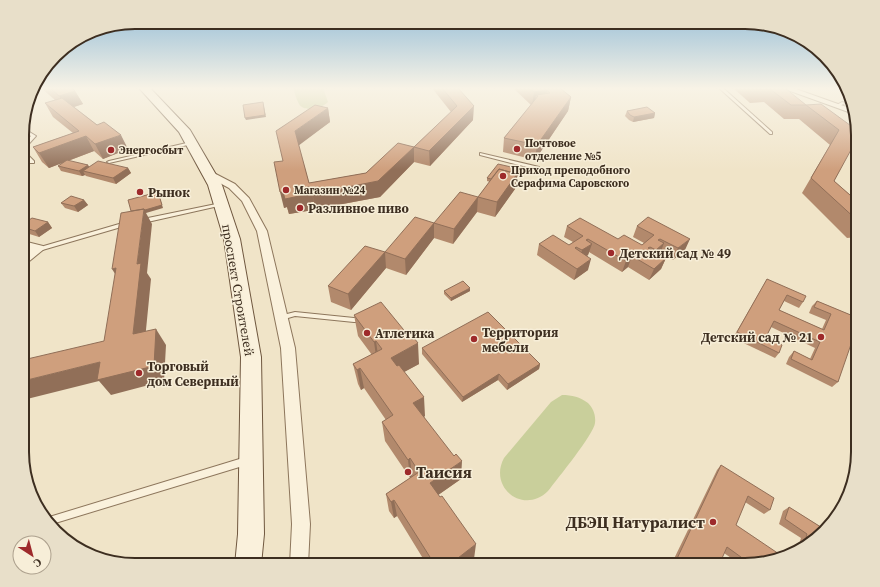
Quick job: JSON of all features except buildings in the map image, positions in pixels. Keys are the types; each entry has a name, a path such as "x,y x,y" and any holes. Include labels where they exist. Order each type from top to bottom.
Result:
{"street":[{"name":"проспект Строителей","path":"170,115 184,130 215,185 232,239 250,358 251,534 249,558"},
{"path":"208,173 232,186 246,200 262,231 288,348 301,524 299,558"},
{"path":"29,246 39,249"},
{"path":"29,256 39,249"}],"lane":[{"path":"751,115 771,133"},
{"path":"29,133 34,136 29,141"},
{"path":"109,162 191,143"},
{"path":"482,154 537,168"},
{"path":"29,159 32,162"},
{"path":"39,249 122,225 221,204"},
{"path":"282,318 295,314 354,320"},
{"path":"53,520 251,460"}],"green space":[{"path":"562,395 576,397 588,403 595,414 593,429 567,467 548,491 539,498 529,500 519,499 511,495 505,488 501,479 500,469 504,458 551,402"}],"place":[{"name":"Почтовое отделение №5","path":"517,149"},
{"name":"Энергосбыт","path":"111,150"},
{"name":"Приход преподобного Серафима Саровского","path":"503,176"},
{"name":"Магазин №24","path":"286,190"},
{"name":"Рынок","path":"140,192"},
{"name":"Разливное пиво","path":"300,208"},
{"name":"Детский сад № 49","path":"611,253"},
{"name":"Атлетика","path":"367,333"},
{"name":"Детский сад № 21","path":"821,337"},
{"name":"Территория мебели","path":"474,339"},
{"name":"Торговый дом Северный","path":"139,373"},
{"name":"Таисия","path":"408,472"},
{"name":"ДБЭЦ Натуралист","path":"713,522"}]}
